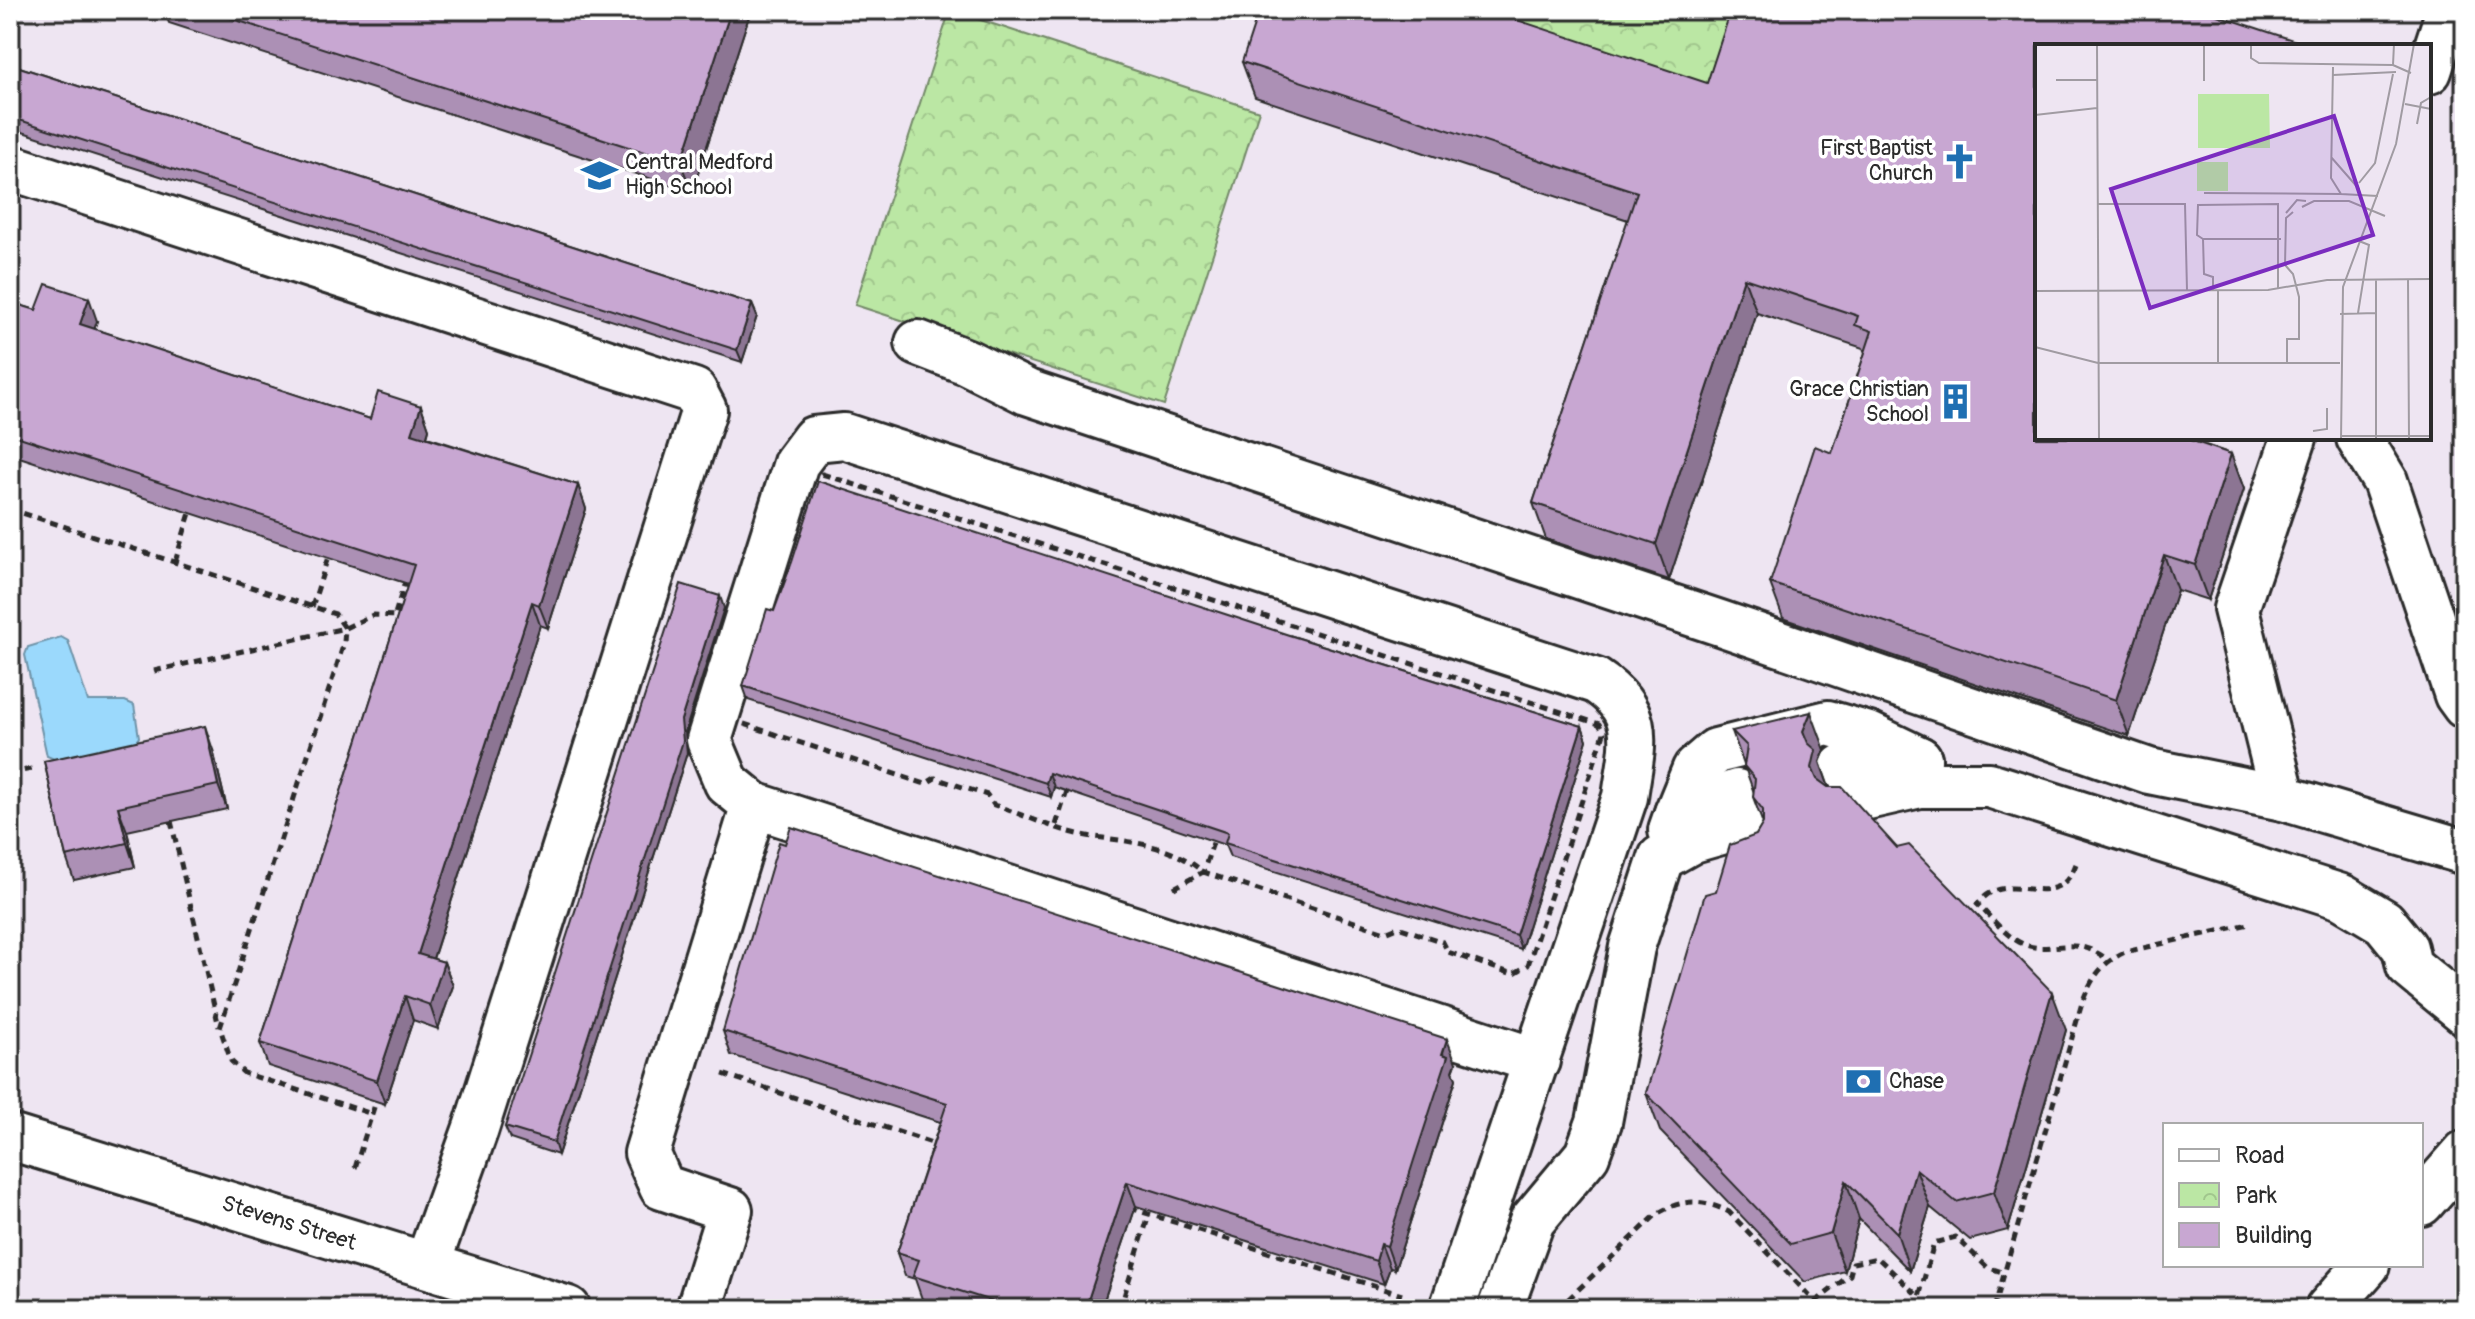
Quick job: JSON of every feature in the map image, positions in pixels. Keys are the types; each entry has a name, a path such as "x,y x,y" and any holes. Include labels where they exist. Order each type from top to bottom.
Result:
{"street":[{"path":"2431,65 2449,10"},
{"path":"10,167 694,391 704,410 476,1128 427,1265"},
{"path":"918,343 1027,392 1720,623 2149,771 2283,798 2465,852"},
{"path":"1452,1309 1537,1061 1625,797 1633,743 1631,719 1617,695 1596,681 844,436 814,439 796,463 709,740 727,783 754,805 1537,1061"},
{"path":"2283,798 2254,692 2236,609 2293,440"},
{"path":"2360,440 2385,481 2457,695 2465,706"},
{"path":"1500,1309 1532,1221 1587,1155 1599,1122 1632,947 1695,769 1716,751 1828,723 1869,735 1919,759 1989,785 2342,897 2384,922 2405,948 2409,966 2465,1012"},
{"path":"1919,759 1850,799 1920,785 1989,785"},
{"path":"699,1309 730,1210 662,1187 647,1153 754,805"},
{"path":"1655,877 1693,840 1745,824 1677,813"},
{"name":"Stevens Street","path":"10,1137 568,1309"},
{"path":"2423,1201 2465,1153"},
{"path":"2328,1309 2365,1267"}],"path":[{"path":"822,474 1137,575 1599,724 1604,733 1528,965 1513,974 1448,952 1443,942 1398,927 1385,932 1203,872 1188,858 1116,837 1093,837 994,805 987,795 935,778 925,784 735,721 815,478 822,474"},
{"path":"10,509 335,614 345,628 344,643 220,1028"},
{"path":"175,562 190,513"},
{"path":"312,607 328,557"},
{"path":"1132,590 1137,575"},
{"path":"395,614 405,582"},
{"path":"154,671 345,628 373,615 395,614 412,620"},
{"path":"1279,638 1284,623"},
{"path":"10,773 32,769"},
{"path":"1056,825 1070,781"},
{"path":"1967,911 1993,891 2050,889 2066,881 2072,872 2090,818"},
{"path":"171,821 220,1028 231,1061 244,1073 372,1114"},
{"path":"1203,872 1218,828"},
{"path":"1977,904 2019,942 2033,945 2080,944 2091,947 2108,960"},
{"path":"1994,1309 2088,986 2108,960 2125,952 2250,924"},
{"path":"716,1071 951,1149"},
{"path":"355,1168 376,1101"},
{"path":"1558,1309 1657,1214 1672,1205 1692,1201 1711,1203 1729,1212 1822,1309"},
{"path":"1122,1206 1405,1296 1409,1282"},
{"path":"1120,1309 1149,1215"},
{"path":"1921,1309 1919,1297 1934,1243 1956,1237 1987,1267 2005,1273"},
{"path":"1815,1302 1850,1275 1853,1263 1878,1258 1919,1297"}],"green space":[{"path":"950,10 1259,111 1164,405 855,305"},
{"path":"1432,10 1752,10 1722,103"}],"water":[{"path":"61,637 68,641 88,701 125,701 134,705 139,737 135,743 54,759 47,756 25,655 28,647"}],"building":[{"path":"205,10 731,10 681,164"},
{"name":"Grace Christian School","path":"1259,10 1487,10 1707,83 1731,10 2202,10 2305,44 2035,44 2035,440 2190,440 2231,454 2195,565 2164,555 2116,700 1770,583 1815,446 1832,453 1872,331 1855,325 1858,316 1744,278 1656,544 1533,503 1637,192 1242,62"},
{"path":"10,64 752,304 737,350 10,117"},
{"path":"46,284 89,298 80,324 370,419 378,392 421,406 412,433 578,485 539,605 532,602 418,954 444,962 430,1005 405,996 377,1081 260,1043 414,565 10,434 10,302 36,310"},
{"path":"818,481 1289,635 1582,726 1516,935 1225,843 1228,833 1049,773 1046,783 743,686 767,609 774,611"},
{"path":"681,584 720,596 681,720 683,741 554,1142 505,1127"},
{"name":"Chase","path":"1811,712 1803,731 1808,743 1816,750 1812,768 1817,779 1828,787 1842,787 1897,848 1909,845 2052,992 1994,1192 1956,1202 1916,1169 1897,1233 1846,1181 1831,1233 1791,1244 1646,1093 1705,894 1716,891 1730,845 1756,835 1763,823 1763,810 1753,797 1755,779 1744,766 1747,746 1732,731"},
{"path":"205,726 218,785 118,807 127,843 66,857 44,761"},
{"path":"791,827 1447,1039 1442,1054 1448,1056 1387,1246 1381,1244 1376,1261 1127,1182 1085,1309 1016,1309 913,1276 919,1260 897,1253 947,1103 723,1031 779,842 785,844"}],"place":[{"name":"First Baptist Church","path":"1959,161"},
{"name":"Central Medford High School","path":"599,175"},
{"name":"Grace Christian School","path":"1955,402"},
{"name":"Chase","path":"1863,1081"}]}
